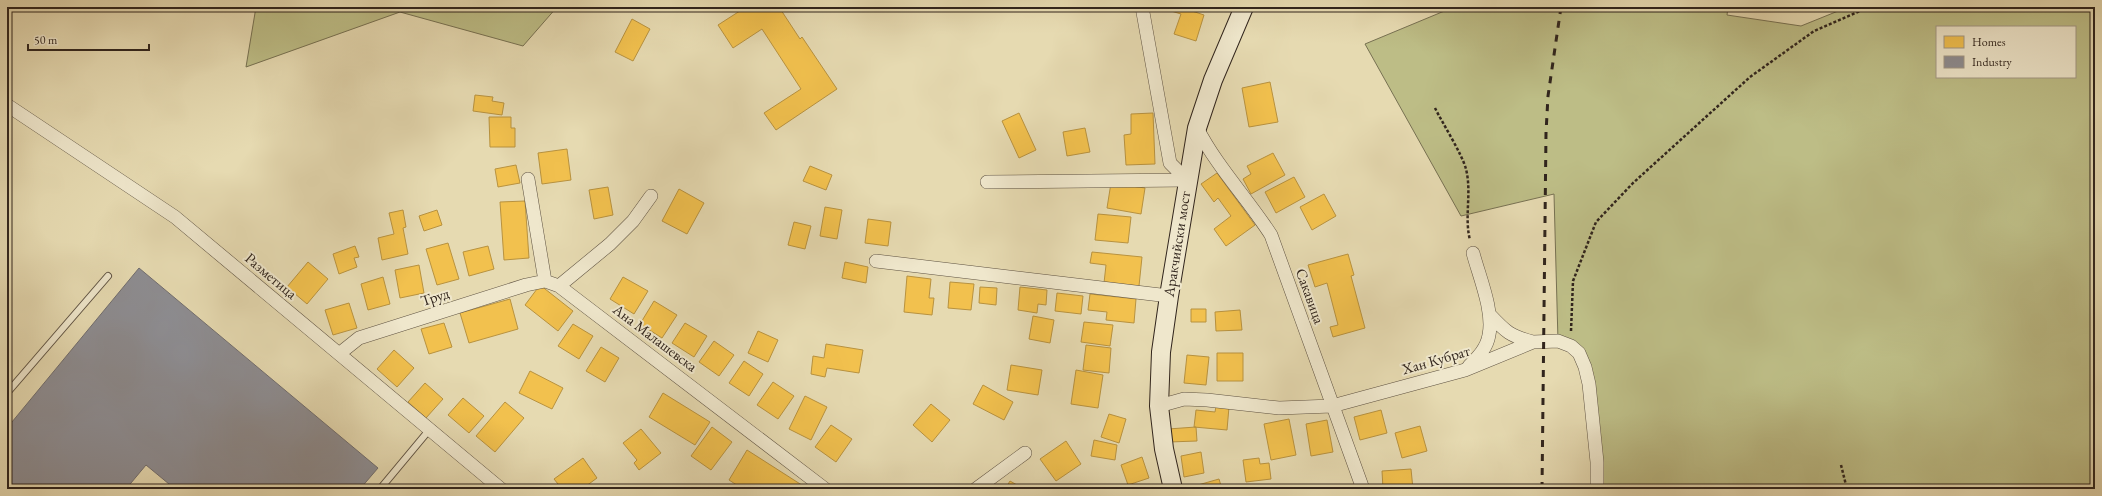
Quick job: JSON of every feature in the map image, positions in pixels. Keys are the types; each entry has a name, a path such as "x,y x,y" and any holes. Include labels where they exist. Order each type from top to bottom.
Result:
{"main road":[{"name":"Аракчийски мост","path":"1173,489 1164,449 1159,406 1161,352 1169,296 1187,180 1197,128 1213,80 1244,7"}],"street":[{"path":"1142,7 1170,163 1187,180"},
{"name":"Разметица","path":"7,104 175,217 501,489"},
{"name":"Сакавица","path":"1197,128 1204,142 1256,212 1271,235 1332,406 1364,489"},
{"path":"528,179 545,281"},
{"path":"987,182 1187,180"},
{"path":"559,286 615,240 633,221 651,196"},
{"path":"1465,370 1481,354 1489,336 1490,315 1473,253"},
{"path":"876,261 1169,296"},
{"name":"Труд","path":"339,354 359,338 526,285 545,281"},
{"name":"Ана Малашевска","path":"545,281 559,286 825,489"},
{"path":"1490,315 1503,329 1514,337 1533,342"},
{"name":"Хан Кубрат","path":"1159,406 1184,399 1279,408 1332,406 1465,370 1533,342 1558,341 1571,346"},
{"path":"1571,346 1579,353 1585,367 1589,384 1597,462 1597,489"},
{"path":"976,489 1025,453"}],"lane":[{"path":"7,393 108,276"},
{"path":"380,489 430,429"}],"path":[{"path":"1571,346 1573,281 1596,222 1634,182 1750,77 1814,32 1869,7"},
{"path":"1435,108 1466,169 1469,198 1468,232 1473,253"},
{"path":"1840,465 1847,489"}],"green space":[{"path":"256,7 557,7 523,46 400,12 246,67"},
{"path":"1454,7 1728,7 1727,15 1801,26 1848,7 2095,7 2095,489 1597,489 1585,367 1558,341 1554,194 1461,216 1365,44"}],"building: Homes":[{"path":"746,7 779,7 800,39 802,37 837,89 776,130 764,113 801,89 762,29 733,48 718,25"},
{"path":"1158,7 1180,7 1204,15 1196,41 1174,34 1181,14"},
{"path":"632,19 650,29 633,61 615,52"},
{"path":"1270,82 1278,122 1249,127 1242,88"},
{"path":"475,95 493,97 492,101 504,103 502,115 473,111"},
{"path":"1019,113 1036,150 1019,158 1002,121"},
{"path":"1153,113 1155,164 1126,165 1124,135 1131,134 1131,114"},
{"path":"489,117 511,117 511,128 515,128 515,147 490,147"},
{"path":"1085,128 1090,152 1067,156 1063,132"},
{"path":"567,149 571,180 542,184 538,153"},
{"path":"1273,153 1285,175 1251,194 1243,179 1251,174 1247,166"},
{"path":"516,165 520,183 498,187 495,169"},
{"path":"810,166 832,175 826,190 803,181"},
{"path":"1217,173 1255,225 1226,246 1214,229 1231,216 1218,198 1214,202 1201,184"},
{"path":"1294,177 1305,197 1276,213 1265,192"},
{"path":"1111,183 1145,188 1141,214 1107,208"},
{"path":"608,187 613,215 594,219 589,190"},
{"path":"679,189 704,203 687,234 662,221"},
{"path":"1324,194 1336,216 1312,230 1300,207"},
{"path":"525,201 529,258 504,260 500,202"},
{"path":"825,207 842,210 837,239 820,236"},
{"path":"403,210 406,227 403,228 408,254 382,260 378,238 394,234 389,213"},
{"path":"437,210 442,225 424,231 419,216"},
{"path":"1098,214 1131,217 1128,243 1095,240"},
{"path":"868,219 891,222 888,246 865,243"},
{"path":"794,222 811,226 805,249 788,245"},
{"path":"448,243 459,279 437,285 426,249"},
{"path":"355,246 359,257 354,258 357,267 339,274 333,254"},
{"path":"488,246 494,269 469,276 463,252"},
{"path":"1092,252 1142,257 1139,286 1104,283 1106,265 1090,263"},
{"path":"1348,254 1354,275 1351,276 1365,328 1333,337 1330,327 1338,325 1327,283 1315,287 1308,265"},
{"path":"308,262 328,279 307,304 287,287"},
{"path":"845,262 868,267 866,283 842,278"},
{"path":"419,265 424,293 400,298 395,270"},
{"path":"907,276 931,279 929,298 934,298 932,315 904,312"},
{"path":"383,277 390,304 368,310 361,284"},
{"path":"623,277 648,291 634,314 610,299"},
{"path":"950,282 974,284 971,310 948,308"},
{"path":"540,285 573,311 558,331 525,305"},
{"path":"980,287 997,288 996,305 979,303"},
{"path":"1020,287 1047,290 1046,305 1038,304 1037,313 1018,310"},
{"path":"1057,293 1083,296 1081,314 1055,311"},
{"path":"1090,294 1136,299 1134,323 1106,320 1107,312 1088,310"},
{"path":"510,299 518,329 469,343 460,313"},
{"path":"654,301 677,315 662,338 640,324"},
{"path":"349,303 357,328 333,335 325,310"},
{"path":"1191,309 1206,309 1206,322 1191,322"},
{"path":"1240,310 1242,330 1216,331 1215,312"},
{"path":"1033,316 1054,320 1050,343 1029,339"},
{"path":"1084,322 1113,325 1110,346 1081,342"},
{"path":"444,323 452,347 429,354 421,329"},
{"path":"685,323 707,336 694,357 672,343"},
{"path":"573,324 593,336 579,359 558,346"},
{"path":"758,331 778,340 768,362 748,353"},
{"path":"714,341 734,355 719,376 699,362"},
{"path":"826,344 863,350 859,373 827,368 825,377 811,374 813,356 824,358"},
{"path":"1086,345 1111,348 1109,373 1083,370"},
{"path":"601,347 619,358 605,382 586,371"},
{"path":"394,350 414,368 397,387 377,369"},
{"path":"1217,353 1243,353 1243,381 1217,381"},
{"path":"1187,355 1209,357 1206,385 1184,383"},
{"path":"744,361 763,374 749,396 729,383"},
{"path":"1011,365 1042,370 1038,395 1007,390"},
{"path":"1076,370 1103,375 1098,408 1071,404"},
{"path":"530,371 563,388 552,409 519,393"},
{"path":"773,382 794,396 778,419 757,405"},
{"path":"425,383 443,399 426,418 408,402"},
{"path":"983,385 1013,402 1004,420 973,404"},
{"path":"663,393 710,422 695,445 649,417"},
{"path":"805,396 827,407 811,440 789,429"},
{"path":"463,398 484,416 469,433 448,415"},
{"path":"505,402 524,418 495,452 476,436"},
{"path":"931,404 950,420 932,442 913,425"},
{"path":"1216,406 1229,407 1227,430 1194,427 1196,410 1215,412"},
{"path":"1381,410 1387,433 1360,440 1354,417"},
{"path":"1109,414 1126,419 1119,443 1101,437"},
{"path":"1289,419 1296,455 1271,460 1264,424"},
{"path":"1327,420 1333,452 1311,456 1306,424"},
{"path":"831,425 852,439 836,462 815,447"},
{"path":"1420,426 1427,451 1402,458 1395,433"},
{"path":"712,427 732,442 711,470 691,456"},
{"path":"1196,427 1197,441 1169,442 1168,429"},
{"path":"641,429 661,453 639,470 634,463 637,460 623,443"},
{"path":"1094,440 1117,445 1115,460 1091,456"},
{"path":"1066,441 1081,464 1056,481 1040,459"},
{"path":"747,450 808,489 743,489 729,480"},
{"path":"1201,452 1204,473 1184,477 1181,456"},
{"path":"1142,457 1149,478 1128,485 1121,465"},
{"path":"583,458 597,478 582,489 562,489 554,479"},
{"path":"1259,458 1260,464 1269,463 1271,479 1246,482 1243,460"},
{"path":"1411,469 1413,489 1383,489 1382,471"},
{"path":"1219,479 1222,489 1192,489 1191,487"},
{"path":"1010,481 1024,489 1005,489"}],"building: Industry":[{"path":"139,268 378,468 360,489 175,489 146,465 126,489 7,489 7,428"}],"railway":[{"path":"1542,489 1546,133 1548,96 1561,7"}]}
